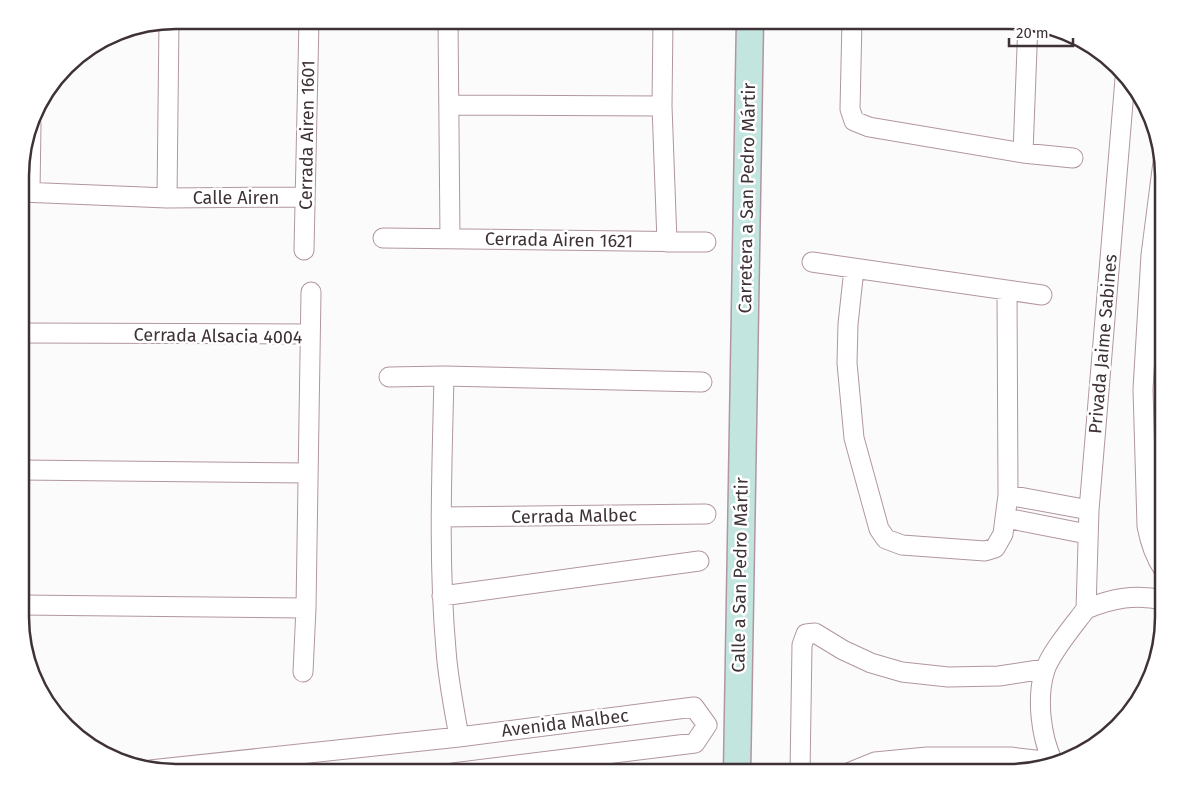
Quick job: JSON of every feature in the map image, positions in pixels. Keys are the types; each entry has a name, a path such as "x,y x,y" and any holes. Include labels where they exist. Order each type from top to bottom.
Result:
{"main road":[{"name":"Carretera a San Pedro Mártir","path":"744,376 750,29"},
{"name":"Calle a San Pedro Mártir","path":"736,764 744,376"}],"street":[{"path":"29,192 167,198 169,29"},
{"name":"Cerrada Airen 1601","path":"304,250 309,29"},
{"path":"448,29 450,238"},
{"path":"663,29 662,106 668,242"},
{"path":"852,29 850,109 854,121 869,127 1023,153 1073,158"},
{"path":"1023,153 1028,30"},
{"name":"Privada Jaime Sabines","path":"1086,609 1087,534 1124,86"},
{"path":"449,105 662,106"},
{"name":"Calle Airen","path":"167,198 305,197"},
{"name":"Cerrada Airen 1621","path":"383,238 706,242"},
{"path":"812,262 1042,295"},
{"path":"854,269 848,324 847,363 854,438 882,534 886,539 902,545 985,552 995,548 1004,534 1008,495 1007,291"},
{"path":"1155,277 1142,416 1147,526 1155,554"},
{"path":"310,334 311,292"},
{"name":"Cerrada Alsacia 4004","path":"29,333 310,334 306,608 303,672"},
{"path":"389,377 444,376 702,382"},
{"path":"444,376 441,518 442,596 446,652 459,737"},
{"path":"29,470 307,473"},
{"path":"1008,495 1089,510"},
{"name":"Cerrada Malbec","path":"441,518 706,514"},
{"path":"1006,518 1087,534"},
{"path":"442,596 699,560"},
{"path":"1051,757 1045,740 1041,692 1045,670 1064,637 1086,609 1106,601 1121,598 1138,596 1155,599"},
{"path":"29,605 306,608"},
{"path":"800,764 802,645 806,634 815,633 843,650 870,663 902,672 956,677 999,676 1045,670"},
{"name":"Avenida Malbec","path":"206,764 459,737 694,706 706,725 695,743 526,764"},
{"path":"870,764 927,757 1010,757 1040,760"}]}
